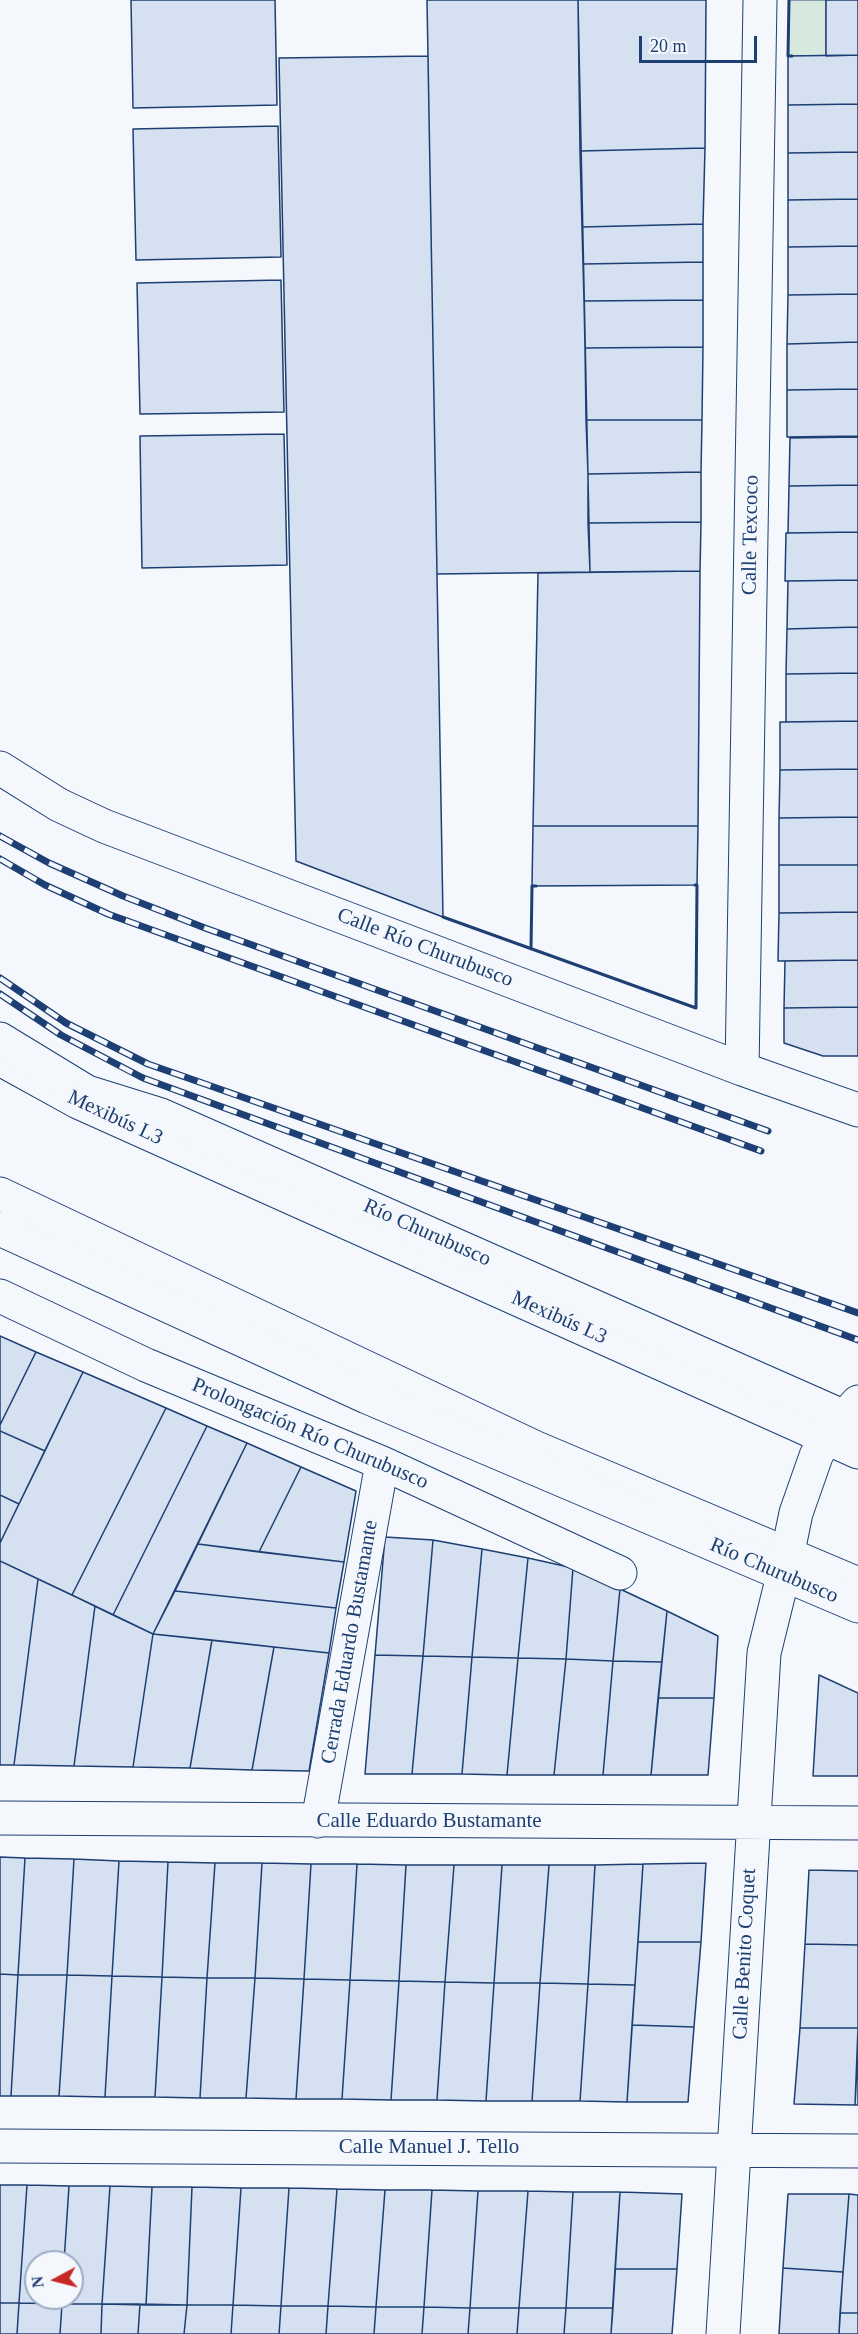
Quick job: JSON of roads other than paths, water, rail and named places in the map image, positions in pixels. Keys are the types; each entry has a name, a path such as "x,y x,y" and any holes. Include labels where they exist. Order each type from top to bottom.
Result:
{"street":[{"name":"Calle Texcoco","path":"742,1069 760,0"},
{"name":"Calle Río Churubusco","path":"0,768 60,805 104,826 742,1069 858,1110"},
{"name":"Río Churubusco","path":"0,1039 87,1092 160,1115 846,1420"},
{"name":"Mexibús L3","path":"0,1059 88,1107 846,1420 858,1452"},
{"path":"0,1194 785,1564 858,1584"},
{"name":"Río Churubusco","path":"0,1229 367,1397 785,1564 858,1605"},
{"name":"Prolongación Río Churubusco","path":"0,1296 146,1365 382,1463 620,1573"},
{"name":"Calle Benito Coquet","path":"723,2334 764,1653 796,1513 846,1420"},
{"name":"Cerrada Eduardo Bustamante","path":"318,1821 382,1463"},
{"name":"Calle Eduardo Bustamante","path":"0,1818 858,1823"},
{"name":"Calle Manuel J. Tello","path":"0,2146 734,2148 858,2151"}],"railway":[{"path":"0,836 49,863 123,896 205,928 768,1131"},
{"path":"0,859 45,885 108,914 761,1151"},
{"path":"0,978 66,1023 148,1064 858,1313"},
{"path":"0,994 61,1035 143,1078 858,1340"}]}
